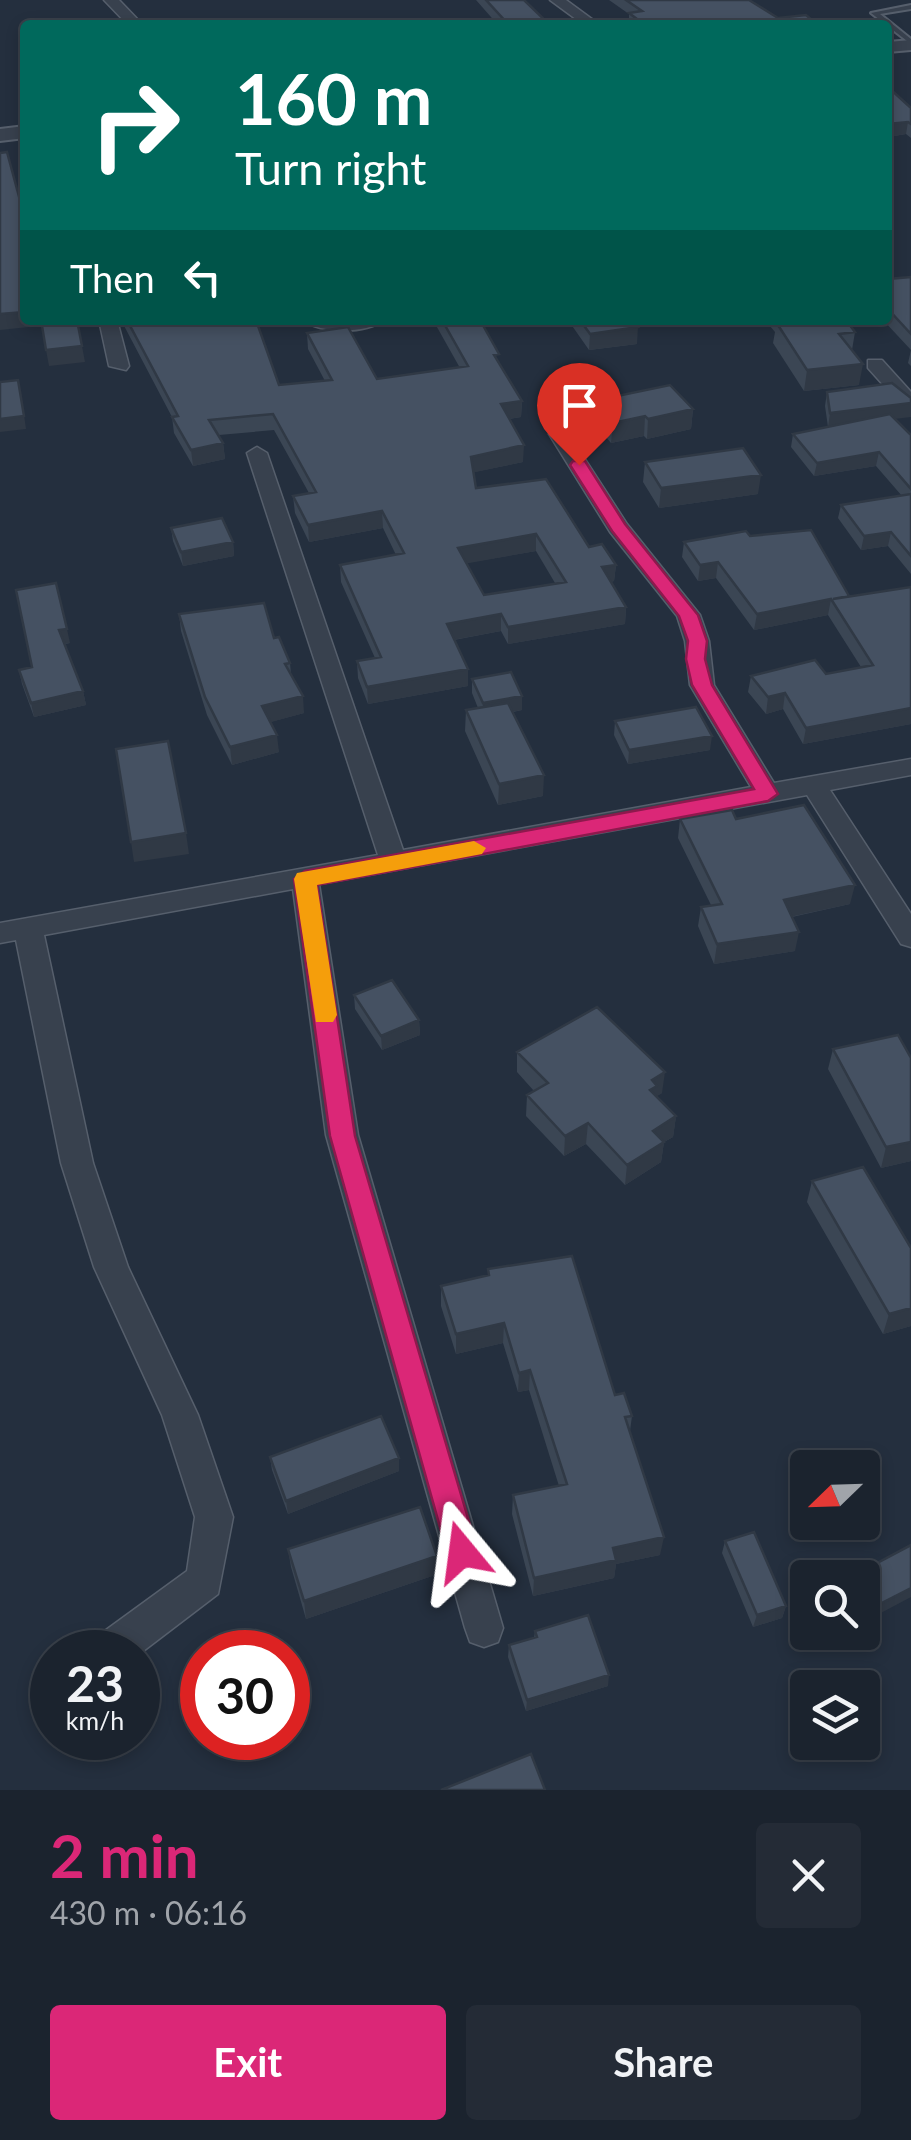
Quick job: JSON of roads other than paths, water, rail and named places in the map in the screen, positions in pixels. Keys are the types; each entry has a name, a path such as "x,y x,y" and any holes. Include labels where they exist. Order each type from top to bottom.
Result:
{"street":[{"path":"112,0 131,20"},
{"path":"557,0 586,20"},
{"path":"109,325 119,366"},
{"path":"875,364 911,404"},
{"path":"559,434 618,527 688,615 697,641 696,659 702,685 768,794"},
{"path":"257,453 394,863"},
{"path":"138,1630 204,1581 214,1517 180,1416 112,1266 78,1163 14,930 911,767"},
{"path":"814,785 911,937"},
{"path":"305,879 342,1136 484,1628"}],"lane":[{"path":"883,20 874,13 911,7"}]}
